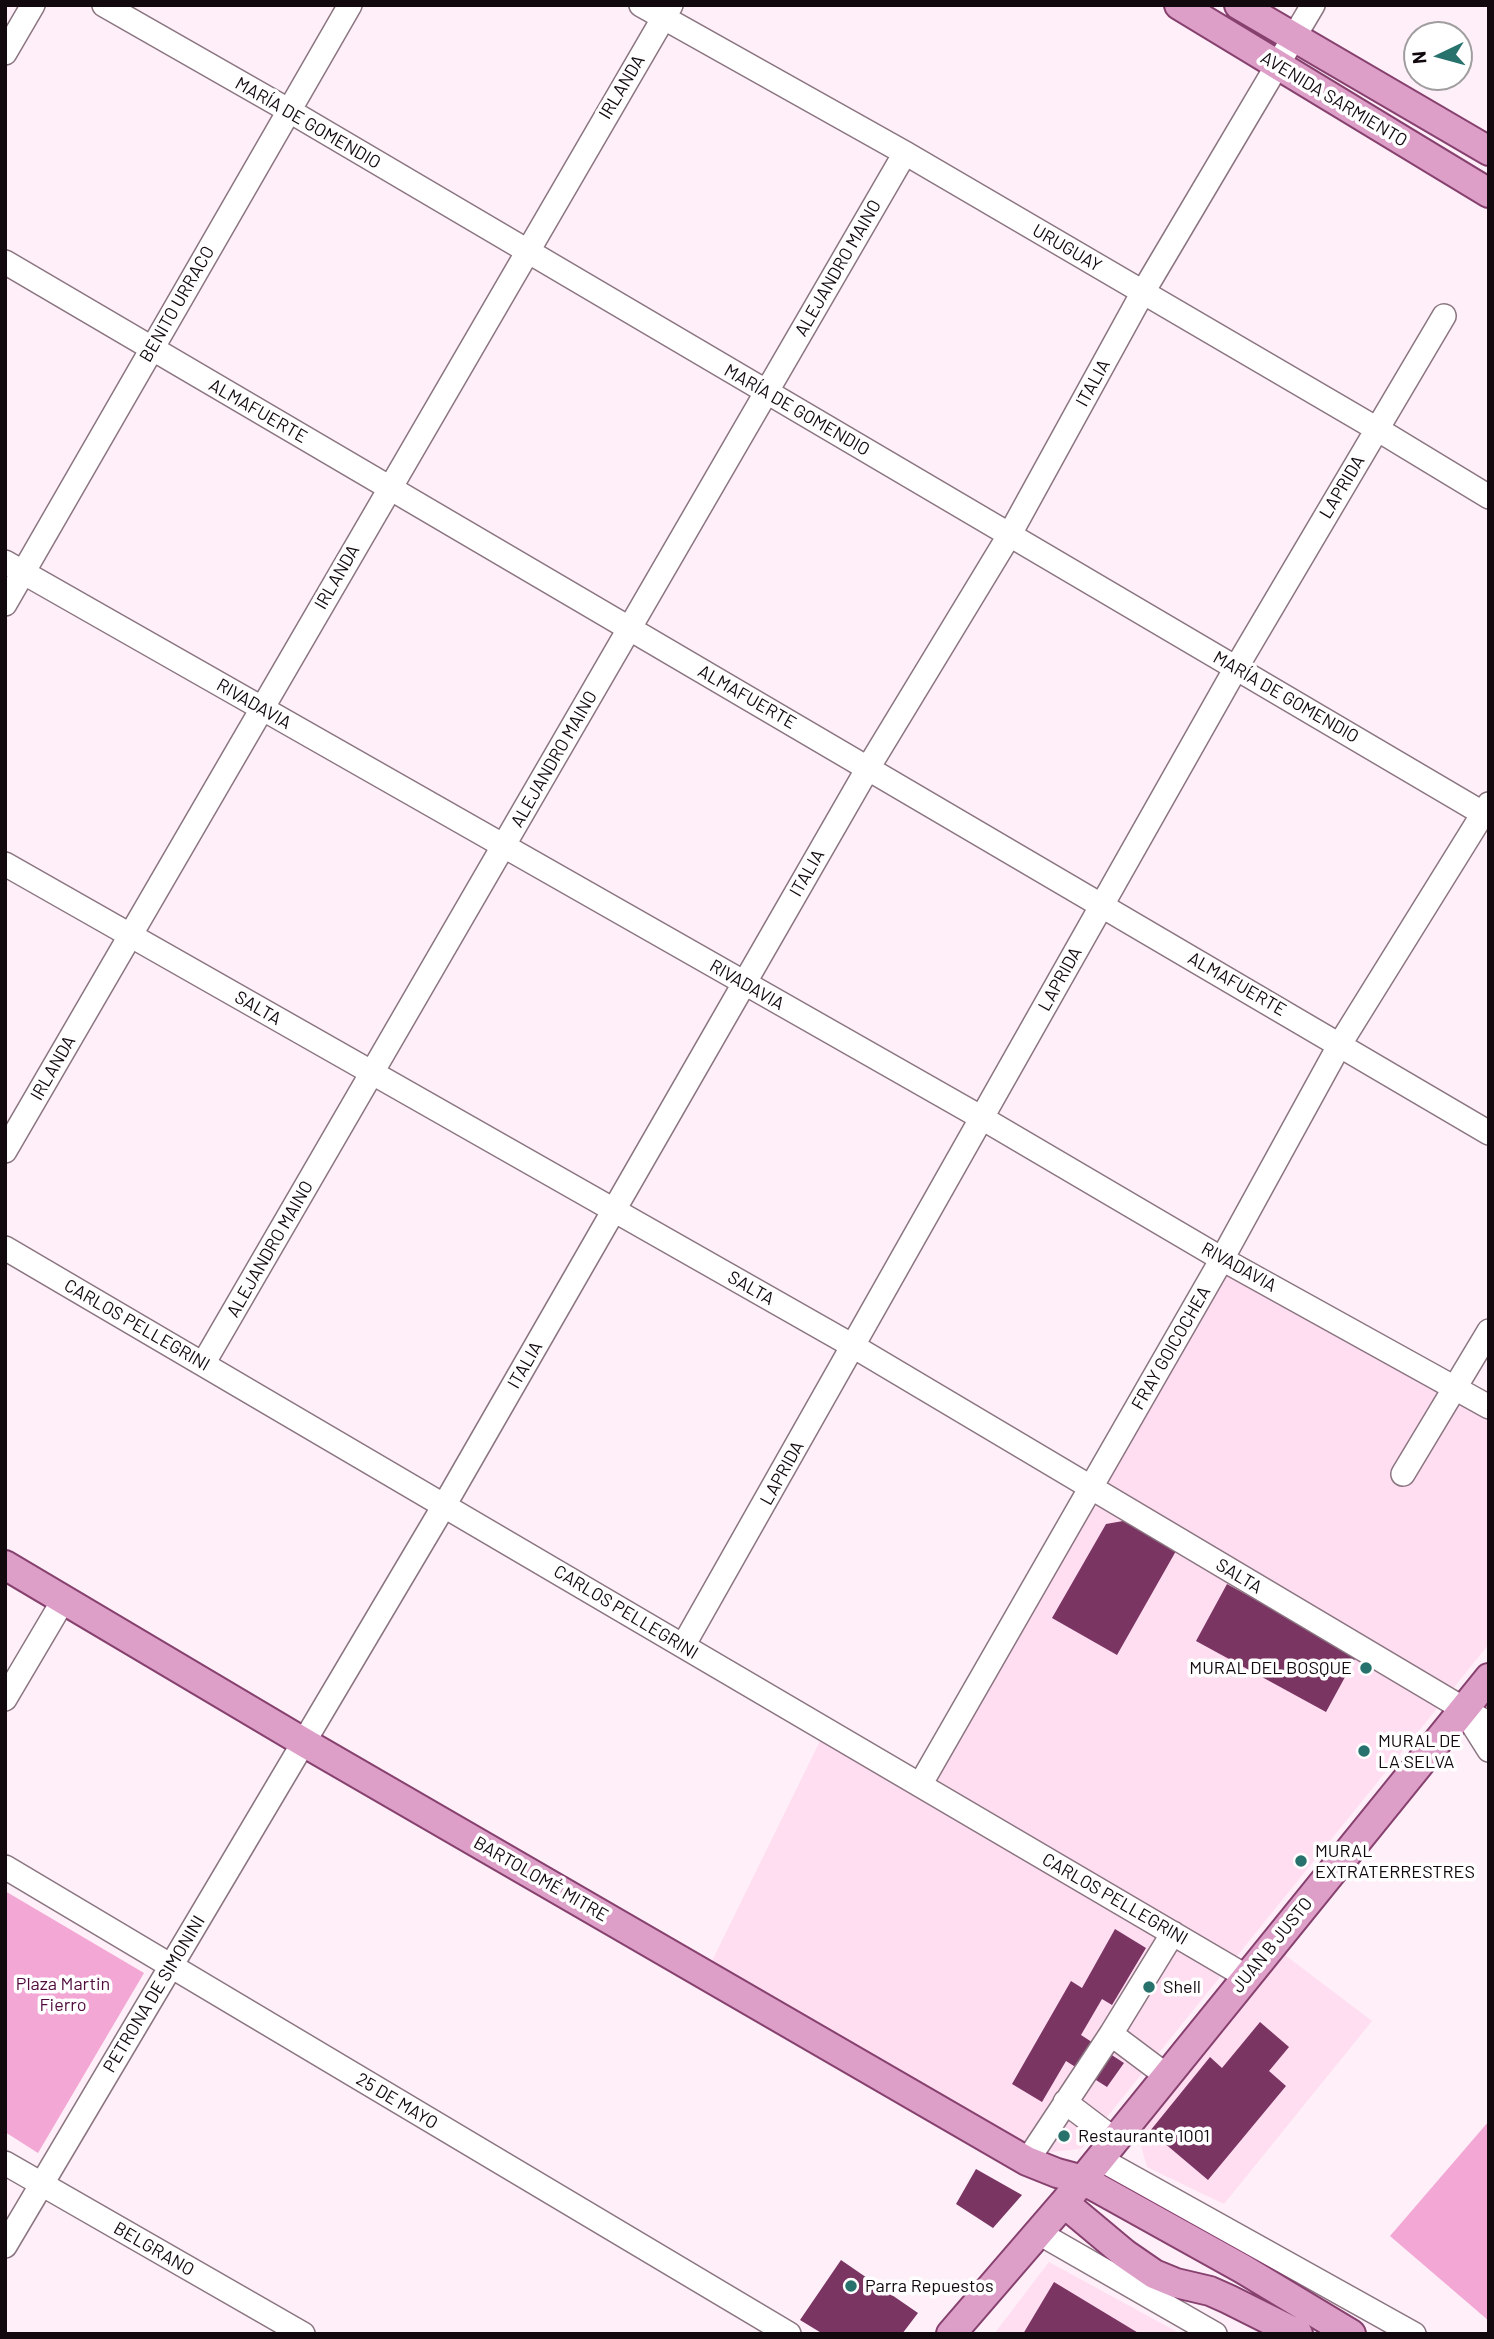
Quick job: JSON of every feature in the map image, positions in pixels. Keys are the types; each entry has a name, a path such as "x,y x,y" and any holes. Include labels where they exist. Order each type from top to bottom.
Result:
{"main road":[{"name":"AVENIDA SARMIENTO","path":"1179,5 1489,193"},
{"name":"AVENIDA SARMIENTO","path":"1239,5 1489,151"},
{"name":"BARTOLOMÉ MITRE","path":"5,1565 305,1743 1027,2161 1057,2173 1100,2159 1243,2269 1351,2334"},
{"name":"JUAN B JUSTO","path":"951,2334 1064,2203 1489,1678"},
{"path":"1064,2203 1125,2255 1154,2274 1228,2298 1298,2334"}],"street":[{"path":"5,52 33,5"},
{"name":"MARÍA DE GOMENDIO","path":"104,5 288,110 1236,668 1487,811"},
{"name":"BENITO URRACO","path":"5,604 15,567 152,348 350,5"},
{"name":"URUGUAY","path":"641,5 667,12 1489,497"},
{"name":"ITALIA","path":"305,1743 868,768 1010,534 1143,292 1313,5"},
{"name":"IRLANDA","path":"5,1151 667,12"},
{"name":"ALEJANDRO MAINO","path":"203,1364 905,153"},
{"name":"ALMAFUERTE","path":"5,262 1489,1133"},
{"name":"LAPRIDA","path":"683,1646 1236,668 1444,316"},
{"name":"RIVADAVIA","path":"15,567 982,1118 1222,1259 1489,1407"},
{"name":"FRAY GOICOCHEA","path":"920,1785 1222,1259 1340,1044 1487,811"},
{"name":"SALTA","path":"5,864 853,1346 1489,1724"},
{"name":"CARLOS PELLEGRINI","path":"5,1248 1247,1976"},
{"path":"1403,1474 1489,1331"},
{"path":"5,1699 64,1599"},
{"path":"1463,1709 1489,1750"},
{"name":"PETRONA DE SIMONINI","path":"5,2246 305,1743"},
{"name":"25 DE MAYO","path":"5,1867 789,2334"},
{"path":"1027,2161 1111,2034 1173,1933"},
{"path":"1111,2034 1167,2076"},
{"path":"1065,2102 1100,2159 1414,2334"},
{"name":"BELGRANO","path":"5,2163 274,2327 303,2334"},
{"path":"1039,2233 1215,2334"}],"shaded area":[{"path":"1225,1268 1489,1422 1489,1644 1081,2149 1038,2153 712,1961 822,1737 922,1799"},
{"path":"1285,1955 1372,2021 1224,2204 1147,2167 1138,2135"},
{"path":"1049,2262 1181,2334 994,2334"}],"green space":[{"name":"Plaza Martin Fierro","path":"5,1891 144,1973 38,2153 5,2132"},
{"path":"1489,2121 1489,2321 1390,2236"}],"building":[{"path":"1123,1521 1176,1551 1117,1655 1052,1618 1106,1524"},
{"path":"1227,1584 1357,1655 1326,1712 1196,1641"},
{"path":"1115,1929 1146,1948 1112,2005 1102,1999 1081,2035 1124,2063 1107,2087 1066,2061 1042,2102 1012,2084 1071,1981 1082,1988"},
{"path":"1260,2022 1289,2047 1269,2071 1286,2086 1208,2180 1150,2131 1210,2057 1222,2068"},
{"path":"976,2169 1022,2195 993,2228 956,2204"},
{"name":"Parra Repuestos","path":"841,2260 918,2313 902,2334 823,2334 800,2320"},
{"path":"1054,2282 1140,2334 1023,2334"}],"place":[{"name":"MURAL DEL BOSQUE","path":"1366,1668"},
{"name":"MURAL DE LA SELVA","path":"1364,1751"},
{"name":"MURAL EXTRATERRESTRES","path":"1301,1861"},
{"name":"Shell","path":"1149,1987"},
{"name":"Restaurante 1001","path":"1064,2136"},
{"name":"Parra Repuestos","path":"851,2286"}]}
